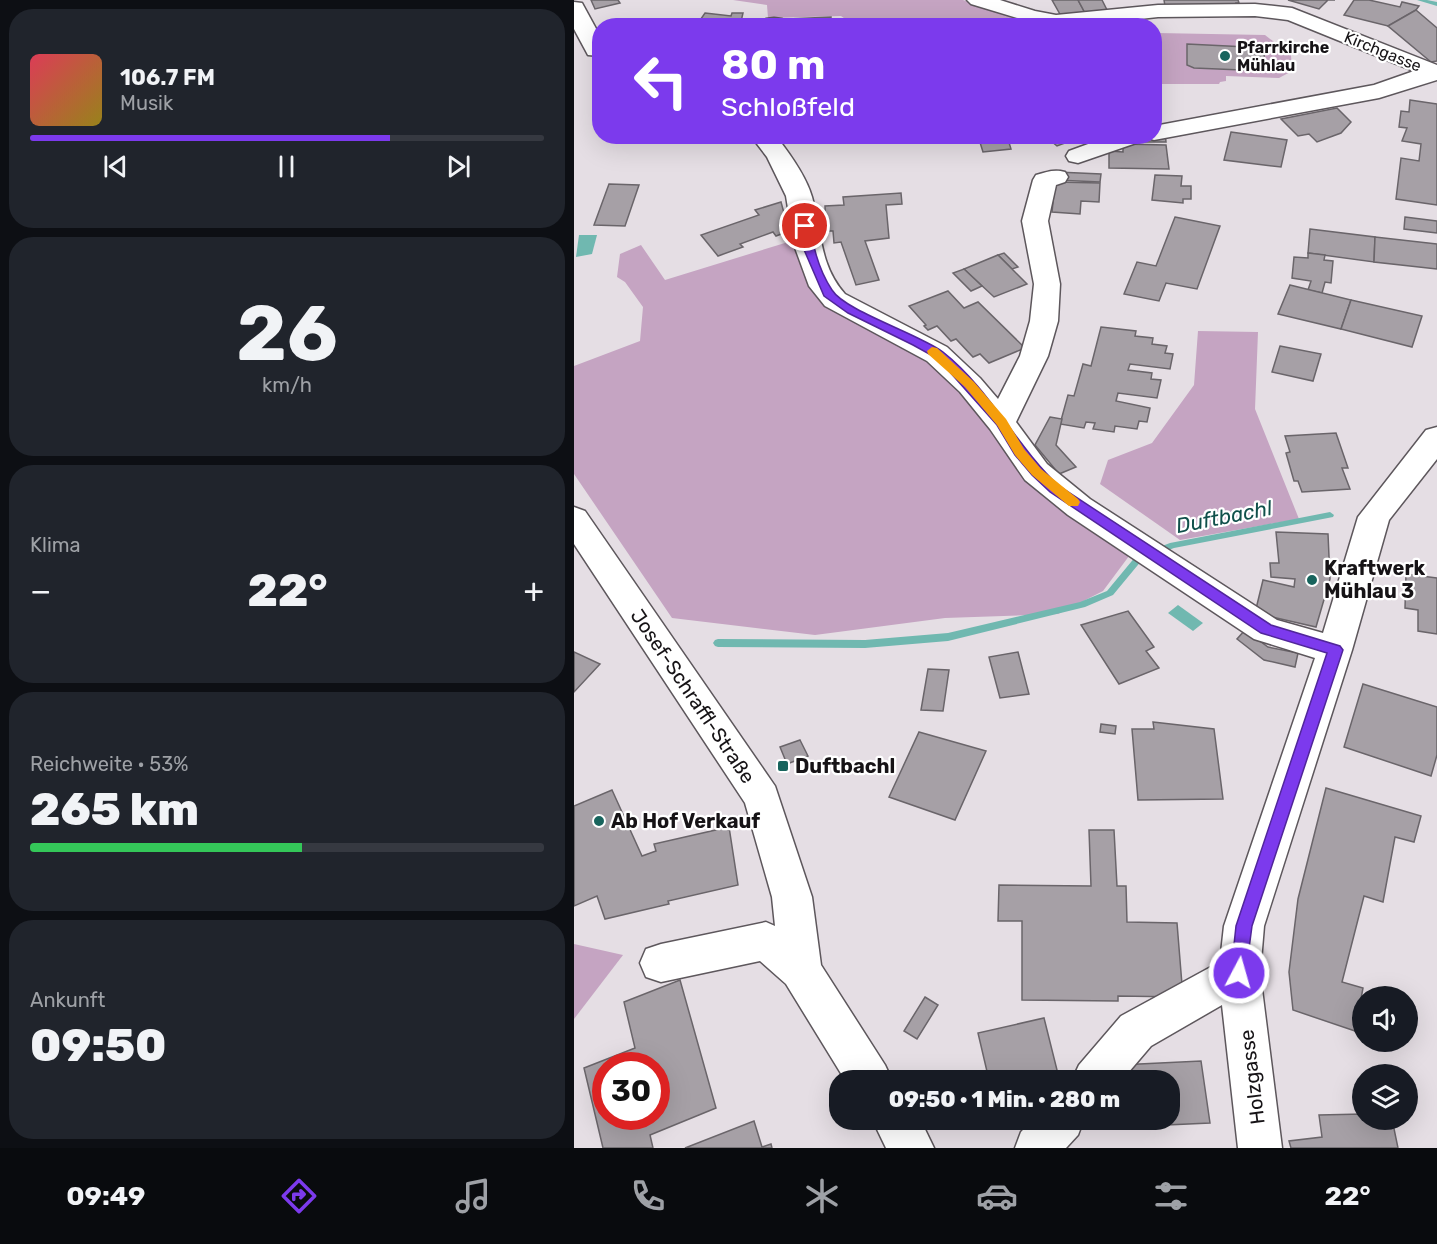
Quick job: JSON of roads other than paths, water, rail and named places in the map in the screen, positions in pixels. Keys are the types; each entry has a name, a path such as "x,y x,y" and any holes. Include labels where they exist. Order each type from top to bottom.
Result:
{"street":[{"name":"Kirchgasse","path":"978,0 1038,18"},
{"path":"1266,0 1292,14"},
{"path":"574,8 592,40"},
{"name":"Kirchgasse","path":"1086,18 1166,10 1255,10 1292,14 1435,73"},
{"path":"574,54 592,51"},
{"path":"1162,132 1379,91 1435,73"},
{"path":"769,144 778,155 799,196 807,245 828,294 852,310 937,354 970,385 1001,422 1020,452 1055,489 1266,630 1335,650"},
{"path":"1078,156 1112,144"},
{"path":"1001,422 1030,364 1044,324 1047,284 1038,248 1035,220 1045,180 1056,177"},
{"name":"Holzgasse","path":"1260,1148 1239,973 1244,926 1335,650 1374,517 1436,437"},
{"name":"Josef-Schraffl-Straße","path":"574,519 762,798 792,897 801,970 864,1070"},
{"path":"661,963 766,941 801,970"},
{"path":"1103,1070 1136,1031 1239,973"},
{"path":"901,1130 912,1148"},
{"path":"1038,1148 1053,1130"}],"waterway":[{"path":"1420,0 1437,4"},
{"name":"Duftbachl","path":"718,643 865,644 948,637 1082,605 1110,593 1139,558 1173,545 1330,515"}],"place":[{"name":"Pfarrkirche Mühlau","path":"1225,56"},
{"name":"Kraftwerk Mühlau 3","path":"1312,580"},
{"name":"Duftbachl","path":"783,766"},
{"name":"Ab Hof Verkauf","path":"599,821"}]}
